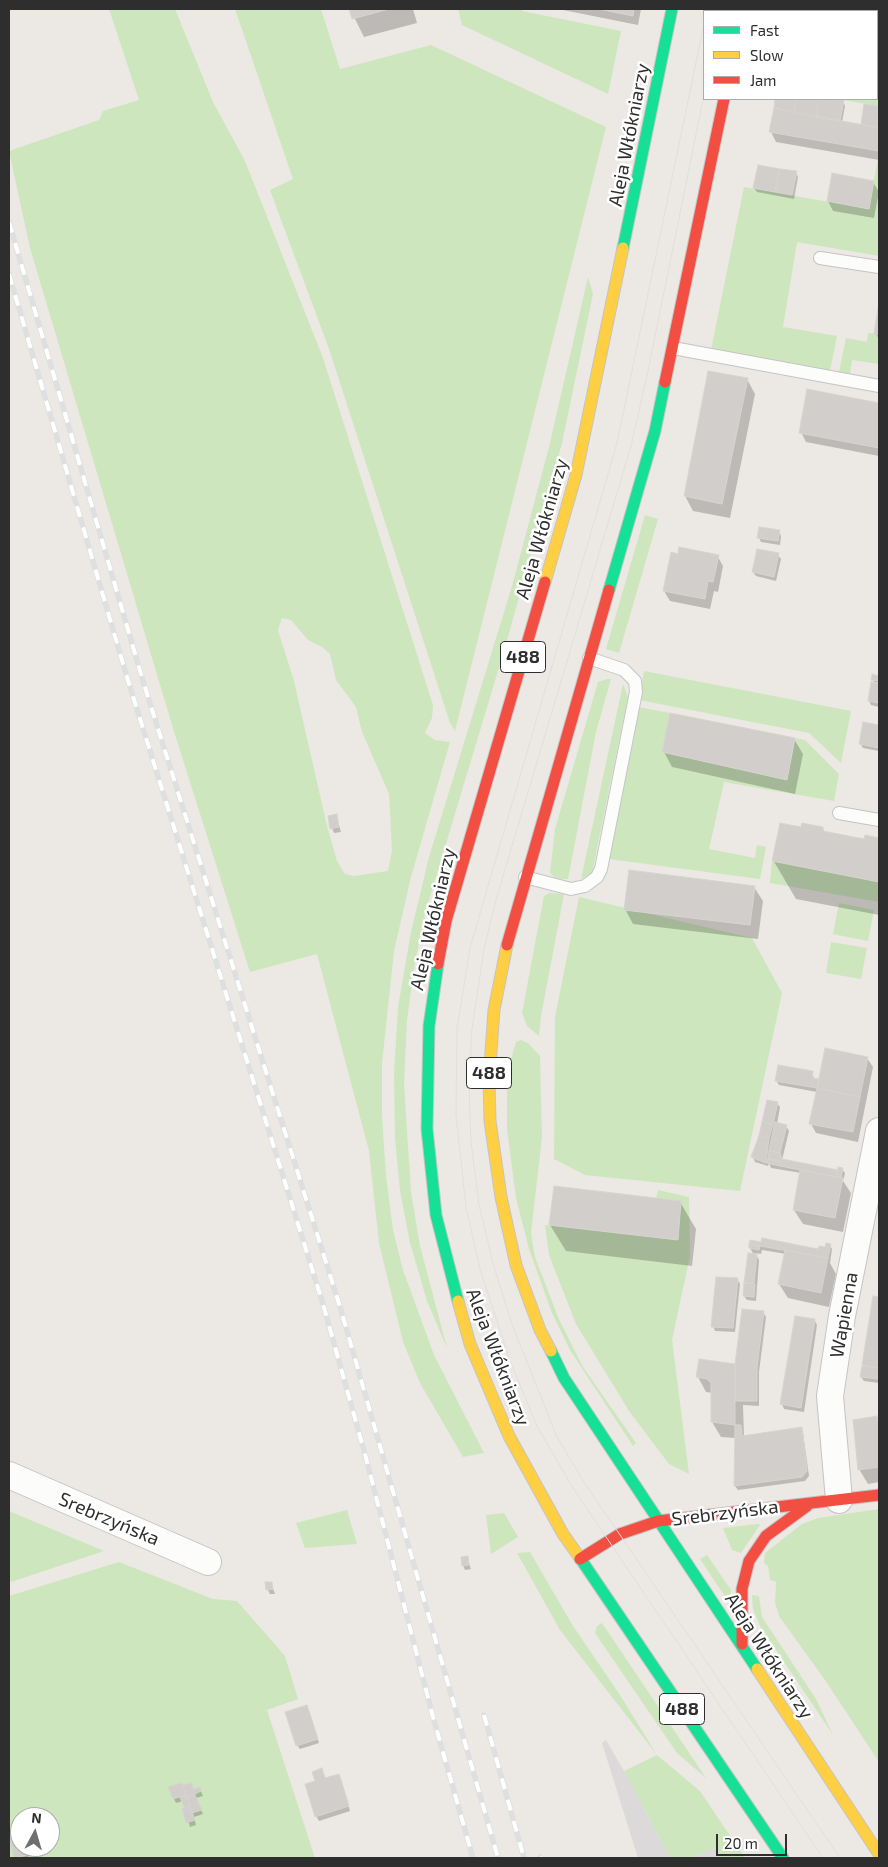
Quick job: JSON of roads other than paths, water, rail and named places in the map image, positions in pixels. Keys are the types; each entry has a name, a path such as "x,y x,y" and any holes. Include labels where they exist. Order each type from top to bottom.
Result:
{"main road":[{"name":"Aleja Włókniarzy","path":"672,9 576,476 446,921 433,990 427,1059 427,1120 430,1170 443,1248 458,1307 487,1388 509,1436 540,1496 580,1559 784,1858"},
{"name":"Aleja Włókniarzy","path":"724,100 673,348 644,474 525,877 500,978 491,1040 489,1080 490,1121 501,1197 516,1265 548,1346 577,1400 742,1644 879,1854"},
{"name":"Srebrzyńska","path":"580,1559 620,1534 658,1521 879,1495"},
{"path":"742,1644 743,1578 749,1561 758,1545 777,1526 812,1503"}],"street":[{"name":"Wapienna","path":"839,1500 830,1396 842,1316 879,1131"},
{"name":"Srebrzyńska","path":"9,1475 208,1562"}],"lane":[{"path":"820,258 879,267"},
{"path":"673,348 879,386"},
{"path":"525,877 571,889 585,886 597,877 601,869 636,692 634,681 624,670 590,658"},
{"path":"839,813 879,820"}],"tram line":[{"path":"703,29 617,443 470,948 457,1029 456,1115 466,1207 480,1269 510,1361 537,1426 573,1488 823,1858"},
{"path":"703,100 631,446 496,900 484,949 472,1029 469,1085 471,1142 479,1205 494,1267 513,1327 557,1437 584,1482 840,1858"}],"railway":[{"path":"9,222 143,681 341,1310 498,1858"},
{"path":"9,274 126,674 323,1304 366,1458 433,1717 473,1858"},
{"path":"484,1715 524,1858"}]}
